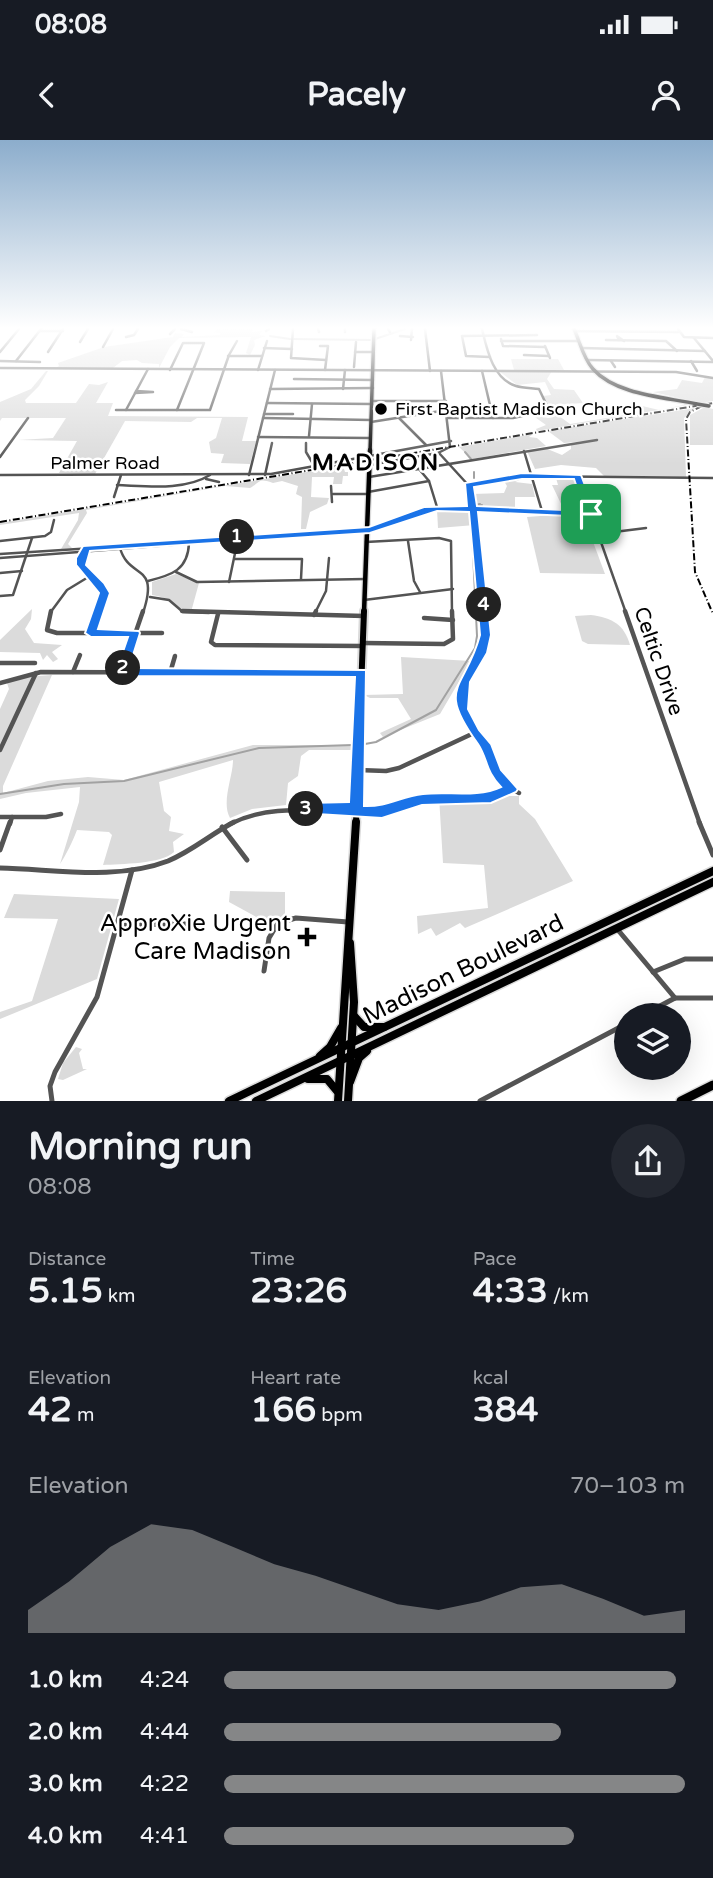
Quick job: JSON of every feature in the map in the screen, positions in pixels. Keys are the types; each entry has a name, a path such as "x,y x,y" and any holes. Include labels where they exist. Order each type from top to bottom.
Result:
{"highway":[{"path":"681,1101 713,1085"}],"main road":[{"path":"348,1101 342,1048 358,770 373,374"},
{"path":"598,374 610,382 629,388 712,407"},
{"name":"Madison Boulevard","path":"229,1101 713,870"},
{"name":"Madison Boulevard","path":"257,1101 713,882"},
{"path":"338,1097 345,1059 351,1044 353,1014 352,956 348,936"},
{"path":"353,1014 364,1027 390,1026"},
{"path":"315,1060 330,1047 343,1025"},
{"path":"348,1088 359,1058 374,1045"},
{"path":"295,1083 323,1077 335,1085 338,1097"}],"street":[{"path":"126,410 145,374"},
{"path":"177,410 193,374"},
{"path":"116,410 210,410 224,374"},
{"path":"249,475 274,374"},
{"path":"343,389 345,374"},
{"path":"369,462 422,456 449,449 451,441 441,374"},
{"path":"483,374 493,418"},
{"path":"448,418 513,418 549,410 539,389 512,384 500,374"},
{"path":"687,374 713,378"},
{"path":"294,379 373,380"},
{"path":"271,389 373,388"},
{"path":"267,403 446,401"},
{"path":"309,437 312,404"},
{"path":"264,416 371,421 447,410"},
{"path":"264,416 293,414"},
{"path":"0,457 28,418"},
{"path":"399,418 426,445"},
{"path":"258,437 370,438"},
{"path":"369,477 597,440"},
{"path":"369,462 426,445 451,441"},
{"path":"265,475 272,443"},
{"path":"306,443 306,452 315,467"},
{"path":"524,451 542,512"},
{"path":"439,453 469,485 485,635 481,653 463,682 462,709 474,733 485,744 495,772 511,789 519,793"},
{"path":"422,456 432,467"},
{"name":"Palmer Road","path":"0,475 265,475 369,462"},
{"path":"419,469 429,481 437,508"},
{"name":"Celtic Drive","path":"570,470 591,514 713,855"},
{"path":"114,497 121,475"},
{"path":"206,479 210,475"},
{"path":"469,485 533,476 713,478"},
{"path":"117,485 177,484 206,479 219,482"},
{"path":"333,494 368,493 429,481"},
{"path":"331,486 332,502"},
{"path":"0,556 367,530 384,527 424,510 437,508 591,514"},
{"path":"0,541 50,533 54,520"},
{"path":"598,534 646,528"},
{"path":"0,596 13,596 32,538"},
{"path":"218,614 211,642 215,645 444,644 453,639 451,541 439,538 366,542"},
{"path":"229,582 238,539"},
{"path":"407,541 413,554 414,583 420,592"},
{"path":"148,581 176,572 187,562 189,542"},
{"path":"120,547 122,555 148,581 150,597 122,672"},
{"path":"85,550 81,565 104,593 91,633"},
{"path":"314,615 323,598 329,558"},
{"path":"235,559 302,559 301,579"},
{"path":"0,573 22,571"},
{"path":"176,572 197,582 365,579"},
{"path":"90,576 64,591 46,627 51,632 162,634"},
{"path":"364,600 387,600 436,589 453,589"},
{"path":"150,597 169,600 183,612 364,616"},
{"path":"424,618 453,620"},
{"path":"73,673 80,655"},
{"path":"170,673 175,656"},
{"path":"0,663 36,663"},
{"path":"22,663 22,675"},
{"path":"0,683 36,673 361,673"},
{"path":"0,750 36,673"},
{"path":"358,770 386,771 399,768 474,733"},
{"path":"0,868 132,870 170,860 222,827 256,812 356,809 390,812 415,801 479,800 511,789"},
{"path":"0,817 47,817 61,814"},
{"path":"0,850 12,817"},
{"path":"222,827 247,860"},
{"path":"52,1101 53,1076 92,1009 132,870"},
{"path":"661,896 668,904"},
{"path":"264,971 272,929 278,922 294,918 350,922"},
{"path":"118,925 174,926 185,923"},
{"path":"617,928 675,998"},
{"path":"653,972 685,959 713,959"},
{"path":"666,1003 675,998 713,998"},
{"path":"480,1101 614,1030"},
{"path":"254,1089 257,1101"}],"shaded area":[{"path":"46,374 25,400 26,403 76,403 89,384 108,382 96,403 113,403 108,416 248,417 242,441 256,441 250,464 221,463 224,454 211,453 209,442 216,438 222,418 197,418 191,422 125,421 95,474 59,473 77,441 18,440 53,438 66,418 2,418 0,421 0,402 31,389"},
{"path":"503,374 550,374 547,379 554,389 574,390 583,403 553,405 555,413 570,424 644,412 635,406 638,405 659,410 537,431 536,429 546,425 532,415 548,418 556,416 550,411 543,396 551,395 545,382 517,385"},
{"path":"705,377 713,378 713,401 701,403 653,392 677,389 682,380 702,383"},
{"path":"705,407 713,409 713,445 690,445 690,415"},
{"path":"695,408 684,418 686,477 604,476 596,468 561,465 535,469 527,451 545,448 562,455 571,449 571,445 597,440 564,443 548,431"},
{"path":"533,434 529,437 537,438 546,446 472,459 459,447"},
{"path":"343,466 348,476 343,476 342,484 333,484 334,477 312,477 311,497 329,498 327,504 310,512 306,529 301,529 302,497 296,494 298,486 282,481 262,481 250,488 225,486 86,510 87,513 68,544 72,548 61,549 78,520 79,513 0,525 0,523"},
{"path":"527,477 515,482 532,484 535,497 515,497 515,509 477,508 472,494 504,493 507,486 505,479"},
{"path":"556,478 575,478 585,510 564,510 552,485 558,485"},
{"path":"437,509 473,510 475,525 438,528"},
{"path":"583,515 605,574 540,573 527,517"},
{"path":"176,574 199,583 191,612 165,598 152,595 152,582"},
{"path":"32,609 31,619 25,629 34,643 62,645 52,652 58,659 53,662 47,655 43,660 40,653 0,652 0,640"},
{"path":"591,615 616,623 630,645 588,644 582,641 575,616"},
{"path":"401,657 471,661 440,714 383,737 380,733 411,719 398,698 370,698 364,695 403,694"},
{"path":"52,675 3,786 3,793 48,781 88,777 124,780 253,745 353,745 353,750 309,750 301,756 298,776 288,783 286,805 252,809 230,818 227,797 233,760 159,782 164,811 171,817 169,831 184,834 173,842 174,852 151,861 103,865 112,835 109,832 77,830 60,864 79,802 80,787 0,799 0,709 9,689 7,683 24,677"},
{"path":"439,796 519,796 519,804 535,819 573,881 465,928 460,923 436,936 431,928 418,934 417,916 488,908 484,865 443,863"},
{"path":"230,891 285,892 285,916 271,925 229,902"},
{"path":"14,894 119,899 97,979 0,1019 0,1012 32,1001 58,919 4,918"},
{"path":"76,1047 82,1049 79,1053 83,1069 87,1069 63,1080 58,1079 63,1063"}],"waterway":[{"path":"465,452 471,459"},
{"path":"474,472 474,478"},
{"path":"473,495 475,505 480,504"},
{"path":"477,507 482,505"},
{"path":"365,744 376,742 436,710 475,648 477,636 471,511"},
{"path":"0,794 64,784 124,781 259,748 353,745"}],"railway":[{"path":"0,522 713,403"},
{"path":"702,406 690,412 686,419 695,572 713,614"}],"place":[{"name":"First Baptist Madison Church","path":"381,409"},
{"name":"ApproXie Urgent Care Madison","path":"307,937"}],"district":[{"name":"MADISON","path":"376,462"}],"route":[{"path":"591,514 562,514 532,511 476,509 473,509 437,508 424,510 370,530 86,548 81,565 101,585 104,593 91,633 135,633 122,672 361,673 356,807 306,809 382,813 422,799 491,798 511,789 491,765 490,754 474,733 462,709 461,698 463,682 481,653 485,635 481,573 473,509 470,497 471,489 469,485 522,476 578,477 591,514"}]}
